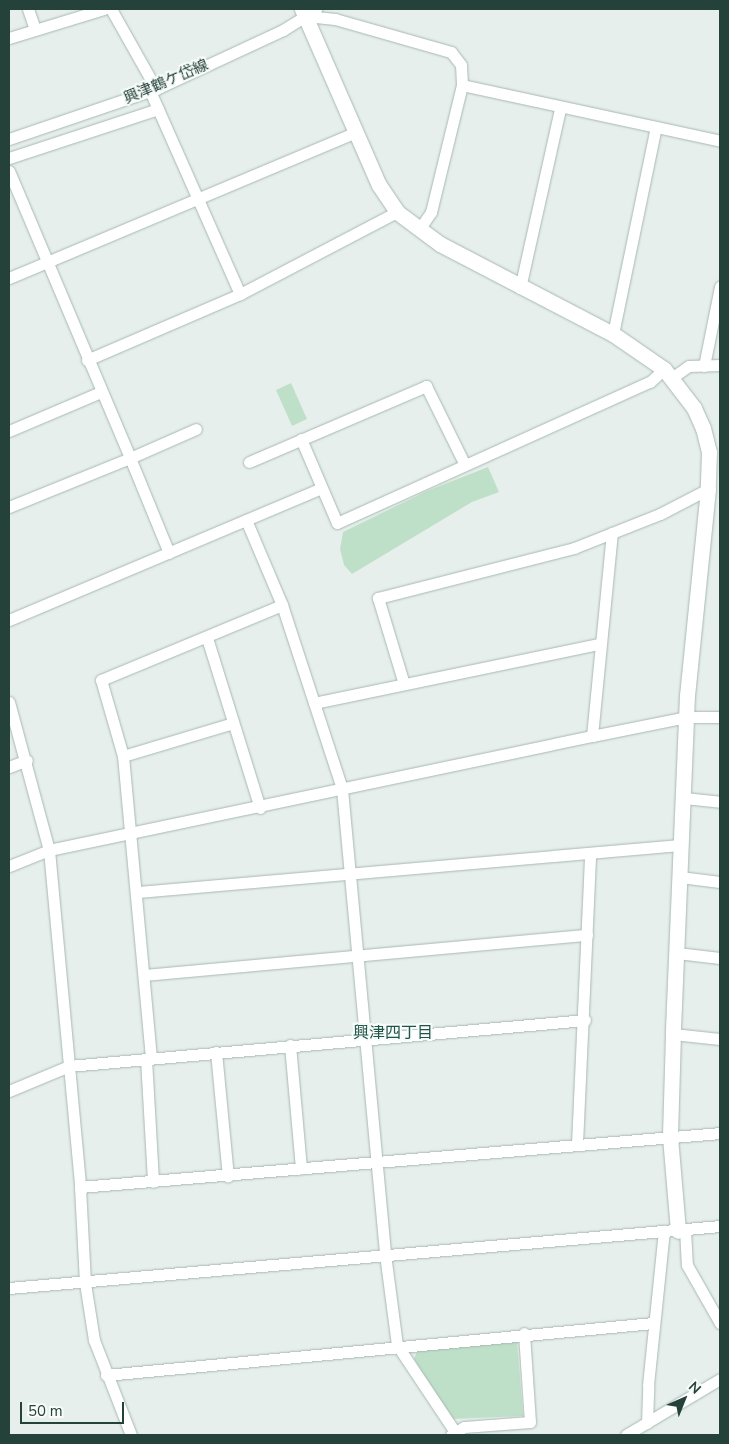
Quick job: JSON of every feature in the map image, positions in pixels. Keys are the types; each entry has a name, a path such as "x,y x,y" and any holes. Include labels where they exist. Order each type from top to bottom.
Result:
{"street":[{"path":"28,9 35,29"},
{"path":"9,38 104,9"},
{"path":"111,9 153,90 158,109 240,294"},
{"path":"308,11 451,52 461,66 462,85 431,212 419,230"},
{"path":"308,11 379,185 397,212 419,230 520,288 613,334 669,373 694,408 703,428 709,452 708,489 686,717 670,1136 676,1230 687,1265 720,1323"},
{"name":"興津鶴ケ岱線","path":"9,139 153,90 308,11"},
{"path":"462,85 560,108 720,141"},
{"path":"520,288 560,108"},
{"path":"9,158 158,109"},
{"path":"613,334 656,127"},
{"path":"9,278 357,132"},
{"path":"9,171 50,262 87,360 169,553"},
{"path":"87,360 240,294 397,212"},
{"path":"704,366 720,287"},
{"path":"301,439 336,523 464,463 669,373 689,366 720,365"},
{"path":"249,462 426,386 464,463"},
{"path":"9,431 101,392"},
{"path":"9,507 130,458 196,428"},
{"path":"9,620 321,488"},
{"path":"404,684 378,598 574,548 612,533 708,489"},
{"path":"246,520 282,605 342,789 359,956 364,1038 385,1254 398,1345 455,1434 464,1427 530,1422 524,1333"},
{"path":"592,736 599,644 612,533"},
{"path":"153,1182 144,975 132,833 124,756 101,680 207,638 282,605"},
{"path":"207,638 260,808"},
{"path":"314,703 599,644"},
{"path":"9,702 27,760 49,850 80,1187 85,1283 94,1340 106,1375 131,1435"},
{"path":"9,866 49,850 260,808 592,736 686,717 720,717"},
{"path":"124,756 233,723"},
{"path":"9,768 27,760"},
{"path":"684,798 720,802"},
{"path":"138,892 350,872 680,845"},
{"path":"577,1144 585,1020 590,853"},
{"path":"680,877 720,882"},
{"path":"144,975 587,934"},
{"path":"677,953 720,958"},
{"path":"9,1091 68,1066 364,1038 585,1020"},
{"path":"673,1034 720,1039"},
{"path":"290,1045 301,1169"},
{"path":"216,1052 228,1176"},
{"path":"80,1187 720,1133"},
{"path":"9,1288 85,1283 385,1254 720,1226"},
{"path":"647,1423 653,1323 676,1230"},
{"path":"106,1375 524,1333 653,1323"},
{"path":"626,1435 720,1379"}],"green space":[{"path":"291,383 307,419 292,426 276,390"},
{"path":"488,467 499,492 472,502 352,574 344,565 340,549 343,532 427,491"},
{"path":"517,1341 523,1416 452,1419 414,1359 418,1349"}],"district":[{"name":"興津四丁目","path":"393,1033"}]}
